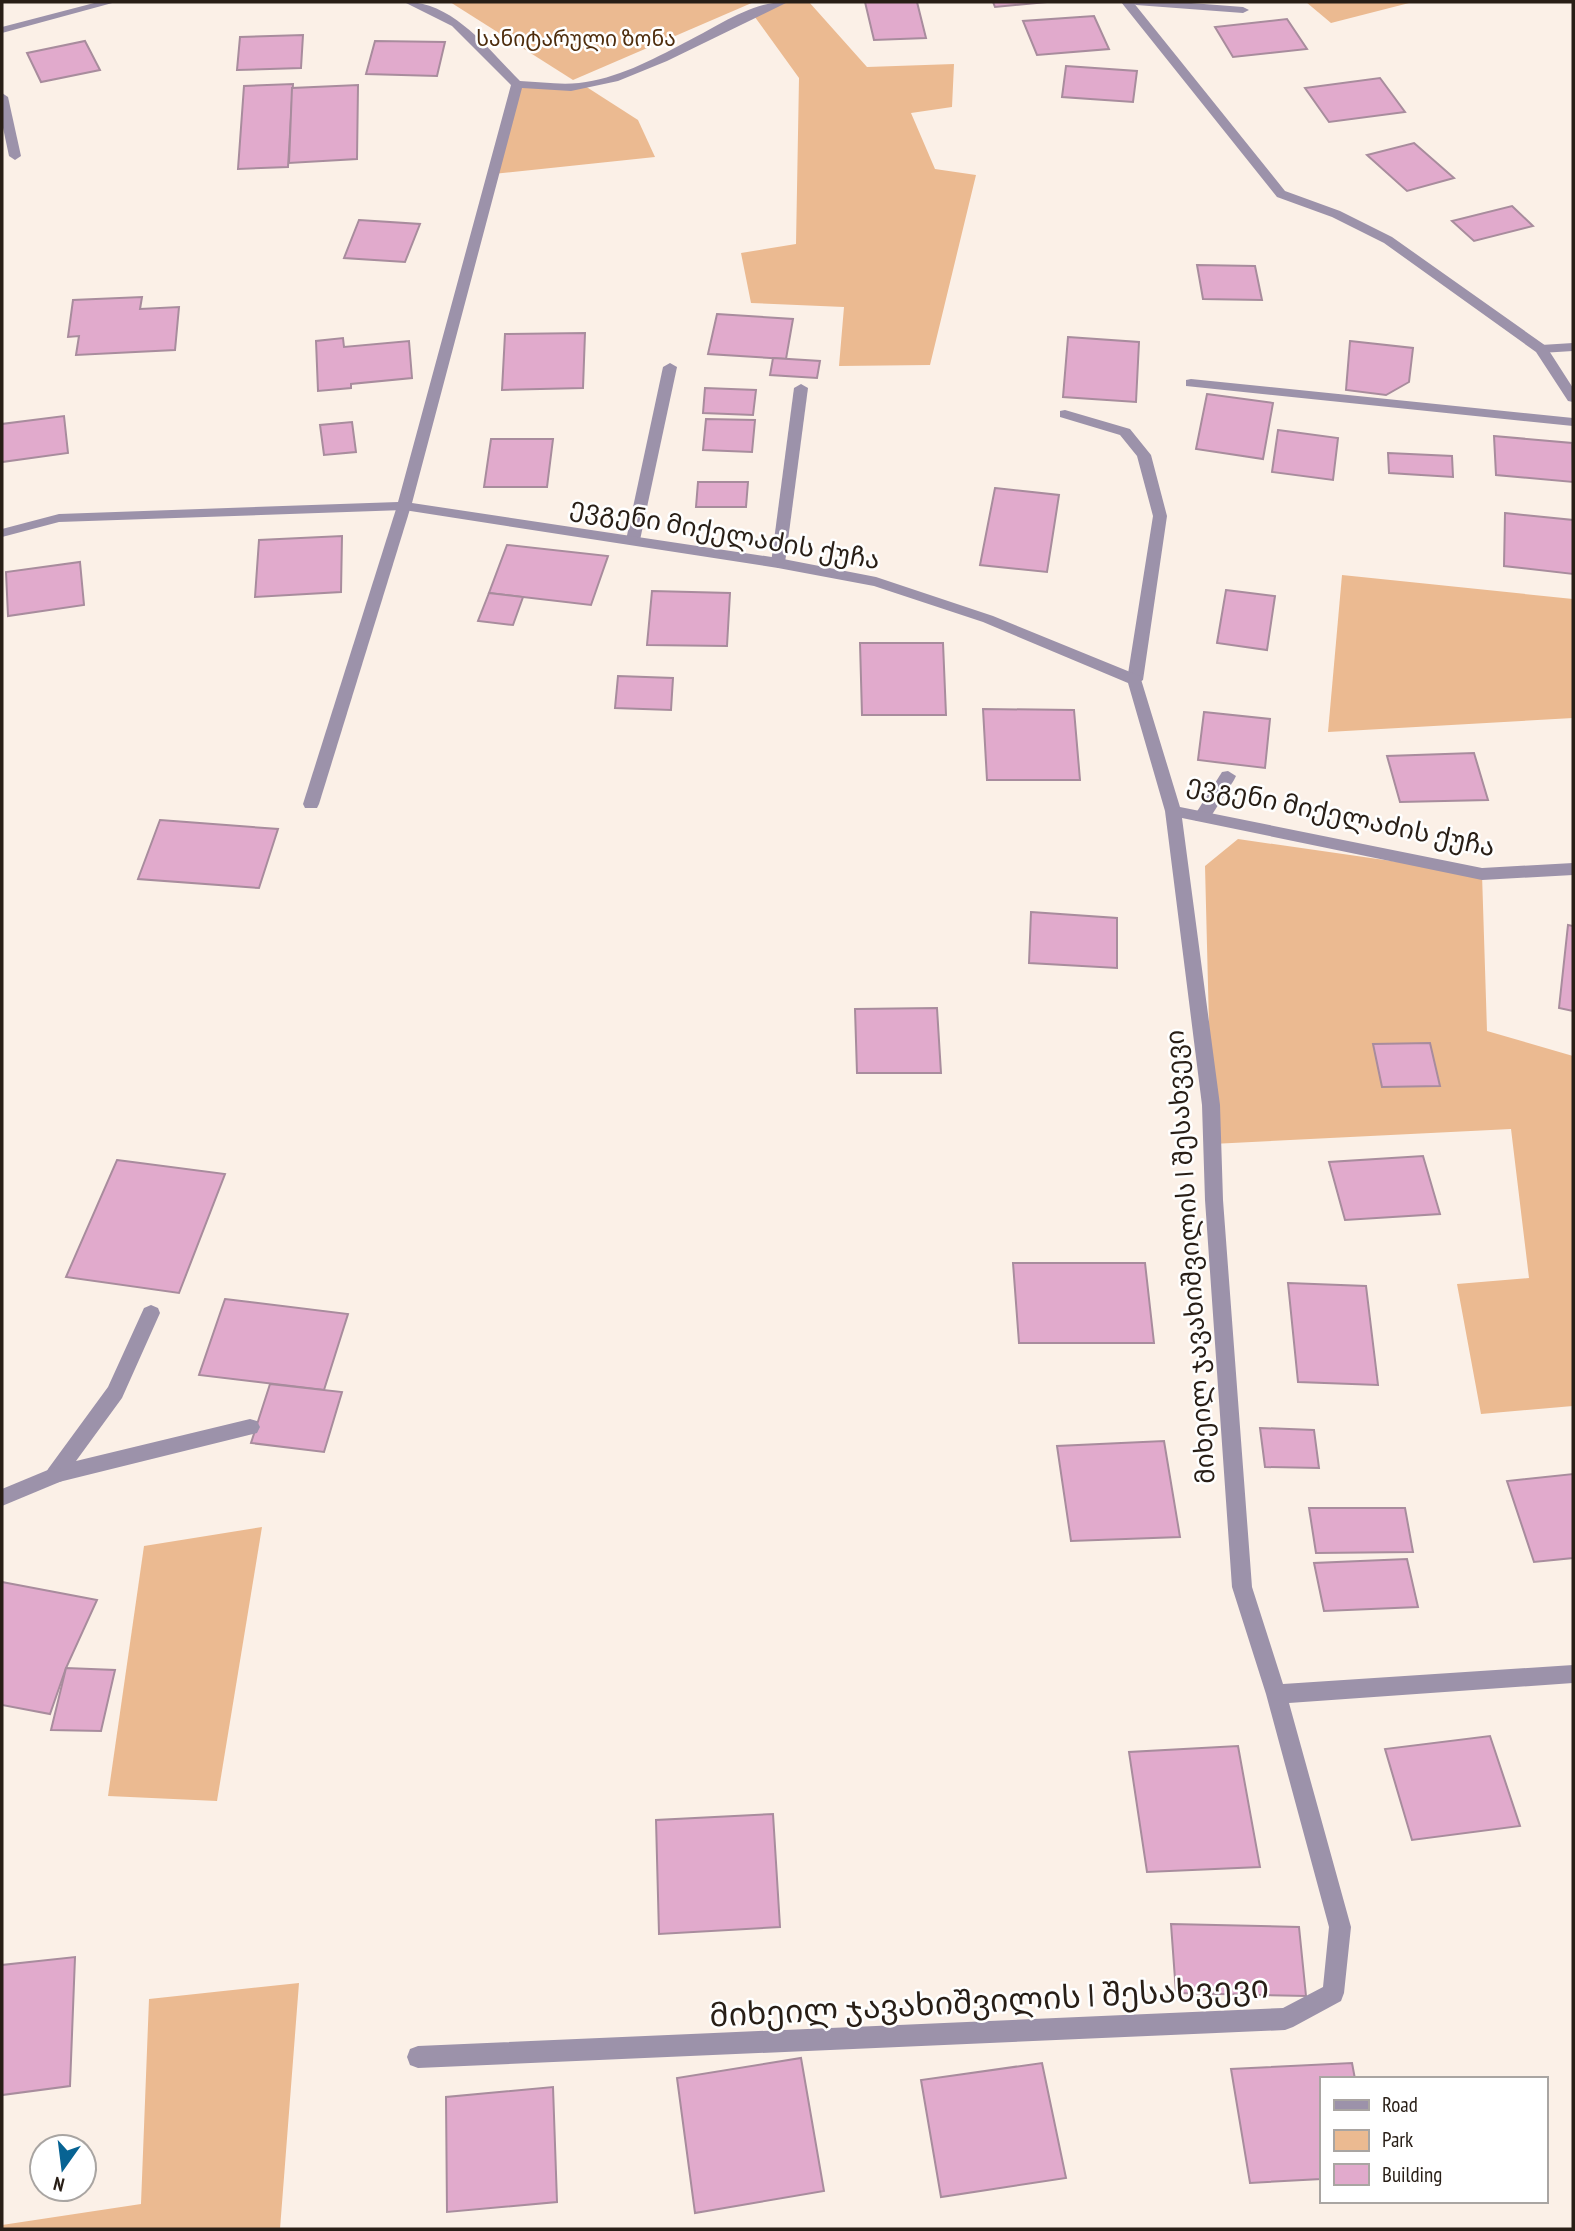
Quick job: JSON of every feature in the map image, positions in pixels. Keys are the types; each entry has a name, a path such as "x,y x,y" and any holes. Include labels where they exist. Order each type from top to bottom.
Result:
{"street":[{"path":"2,30 110,2"},
{"path":"410,2 456,24 517,84 585,86 645,68 752,13 782,2"},
{"path":"1127,2 1281,194 1336,214 1388,240 1541,349 1573,398"},
{"path":"1136,2 1242,10"},
{"path":"311,804 404,506 517,84"},
{"path":"2,97 15,156"},
{"path":"1541,349 1573,347"},
{"path":"633,540 670,368"},
{"path":"1191,383 1573,422"},
{"path":"778,563 801,388"},
{"path":"1065,414 1125,432 1144,455 1160,516 1135,680"},
{"name":"ევგენი მიქელაძის ქუჩა","path":"2,533 59,518 404,506 778,563 876,582 988,619 1135,680 1173,811 1482,874 1573,869"},
{"path":"1202,817 1228,776"},
{"name":"მიხეილ ჯავახიშვილის I შესახვევი","path":"418,2057 1285,2019 1333,1993 1340,1927 1276,1695 1242,1587 1214,1200 1210,1105 1173,811"},
{"path":"55,1475 115,1392 150,1313"},
{"path":"2,1498 55,1475 250,1427"},
{"path":"1276,1695 1573,1674"}],"green space":[{"name":"სანიტარული ზონა","path":"450,2 754,2 573,80"},
{"path":"782,2 809,2 867,67 954,64 952,107 911,113 935,169 976,175 930,365 839,366 844,307 751,303 741,253 796,244 799,78 752,13"},
{"path":"1306,2 1413,2 1331,23"},
{"path":"517,84 585,86 638,120 655,157 493,174"},
{"path":"1342,575 1573,599 1573,718 1328,732"},
{"path":"1238,839 1482,874 1487,1031 1573,1056 1573,1406 1481,1414 1457,1284 1529,1278 1511,1129 1212,1144 1205,866"},
{"path":"262,1527 217,1801 108,1796 144,1546"},
{"path":"299,1983 280,2229 2,2229 2,2225 141,2204 149,1999"}],"building":[{"path":"865,2 917,2 926,38 874,40"},
{"path":"993,2 1047,2 995,7"},
{"path":"1094,16 1109,49 1037,55 1023,21"},
{"path":"1287,19 1307,49 1233,57 1215,27"},
{"path":"303,35 301,68 237,70 240,37"},
{"path":"85,41 100,70 41,82 27,53"},
{"path":"375,41 445,42 437,76 366,74"},
{"path":"1066,66 1137,71 1133,102 1062,97"},
{"path":"1380,78 1405,112 1329,122 1305,88"},
{"path":"293,84 288,167 238,169 244,86"},
{"path":"358,85 357,159 289,163 292,88"},
{"path":"1414,143 1454,178 1407,191 1367,155"},
{"path":"1512,206 1533,226 1474,241 1452,221"},
{"path":"359,220 420,224 405,262 344,258"},
{"path":"1197,265 1255,266 1262,300 1203,299"},
{"path":"142,297 140,309 179,307 175,350 76,355 79,336 68,337 73,300"},
{"path":"717,314 793,319 786,359 708,354"},
{"path":"585,333 583,388 502,390 505,334"},
{"path":"1068,337 1139,342 1136,402 1063,397"},
{"path":"343,338 344,347 409,341 412,378 351,384 351,388 318,391 316,341"},
{"path":"1350,341 1413,348 1409,382 1386,395 1346,390"},
{"path":"773,358 820,361 817,378 770,375"},
{"path":"705,388 756,390 753,415 703,413"},
{"path":"1207,394 1273,403 1263,459 1196,449"},
{"path":"64,416 68,453 2,462 2,424"},
{"path":"706,419 755,420 752,452 703,450"},
{"path":"352,422 356,452 324,455 320,425"},
{"path":"1278,430 1338,438 1333,480 1272,472"},
{"path":"1494,436 1572,443 1573,482 1496,475"},
{"path":"491,439 553,439 547,487 484,487"},
{"path":"1388,453 1452,456 1453,477 1389,473"},
{"path":"698,482 748,482 746,507 696,507"},
{"path":"995,488 1059,495 1047,572 980,565"},
{"path":"1505,513 1573,520 1573,574 1504,566"},
{"path":"342,536 341,592 255,597 259,540"},
{"path":"507,545 608,556 591,605 489,593"},
{"path":"80,562 84,605 8,616 6,572"},
{"path":"1226,590 1275,596 1267,650 1217,643"},
{"path":"652,591 730,593 727,646 647,645"},
{"path":"489,593 523,597 513,625 478,621"},
{"path":"860,643 943,643 946,715 862,715"},
{"path":"618,676 673,678 671,710 615,708"},
{"path":"983,709 1074,710 1080,780 987,780"},
{"path":"1204,712 1270,719 1265,768 1198,760"},
{"path":"1474,753 1488,800 1400,802 1387,756"},
{"path":"160,820 278,829 259,888 138,879"},
{"path":"1031,912 1117,918 1117,968 1029,963"},
{"path":"1568,925 1573,926 1573,1011 1559,1008"},
{"path":"937,1008 941,1073 857,1073 855,1009"},
{"path":"1430,1043 1440,1086 1382,1087 1373,1044"},
{"path":"1423,1156 1440,1214 1345,1220 1329,1162"},
{"path":"117,1160 225,1174 179,1293 66,1277"},
{"path":"1013,1263 1145,1263 1154,1343 1019,1343"},
{"path":"1288,1283 1366,1286 1378,1385 1298,1382"},
{"path":"225,1299 348,1314 324,1390 199,1375"},
{"path":"270,1384 342,1392 324,1452 251,1443"},
{"path":"1260,1428 1314,1430 1319,1468 1265,1467"},
{"path":"1164,1441 1180,1537 1071,1541 1057,1446"},
{"path":"1573,1474 1573,1558 1534,1562 1507,1481"},
{"path":"1309,1508 1405,1508 1413,1552 1316,1553"},
{"path":"1407,1559 1418,1607 1324,1611 1314,1563"},
{"path":"2,1582 97,1600 66,1668 50,1714 2,1705"},
{"path":"66,1668 115,1670 101,1731 51,1730"},
{"path":"1490,1736 1520,1826 1412,1840 1385,1749"},
{"path":"1238,1746 1260,1867 1147,1872 1129,1752"},
{"path":"773,1814 780,1927 659,1934 656,1820"},
{"path":"1171,1924 1299,1927 1306,1996 1176,1993"},
{"path":"75,1957 70,2086 2,2095 2,1965"},
{"path":"801,2058 824,2191 695,2213 677,2078"},
{"path":"1042,2063 1066,2178 941,2197 921,2080"},
{"path":"1352,2063 1355,2077 1320,2077 1320,2179 1250,2183 1231,2069"},
{"path":"553,2087 557,2202 447,2212 446,2097"}]}
